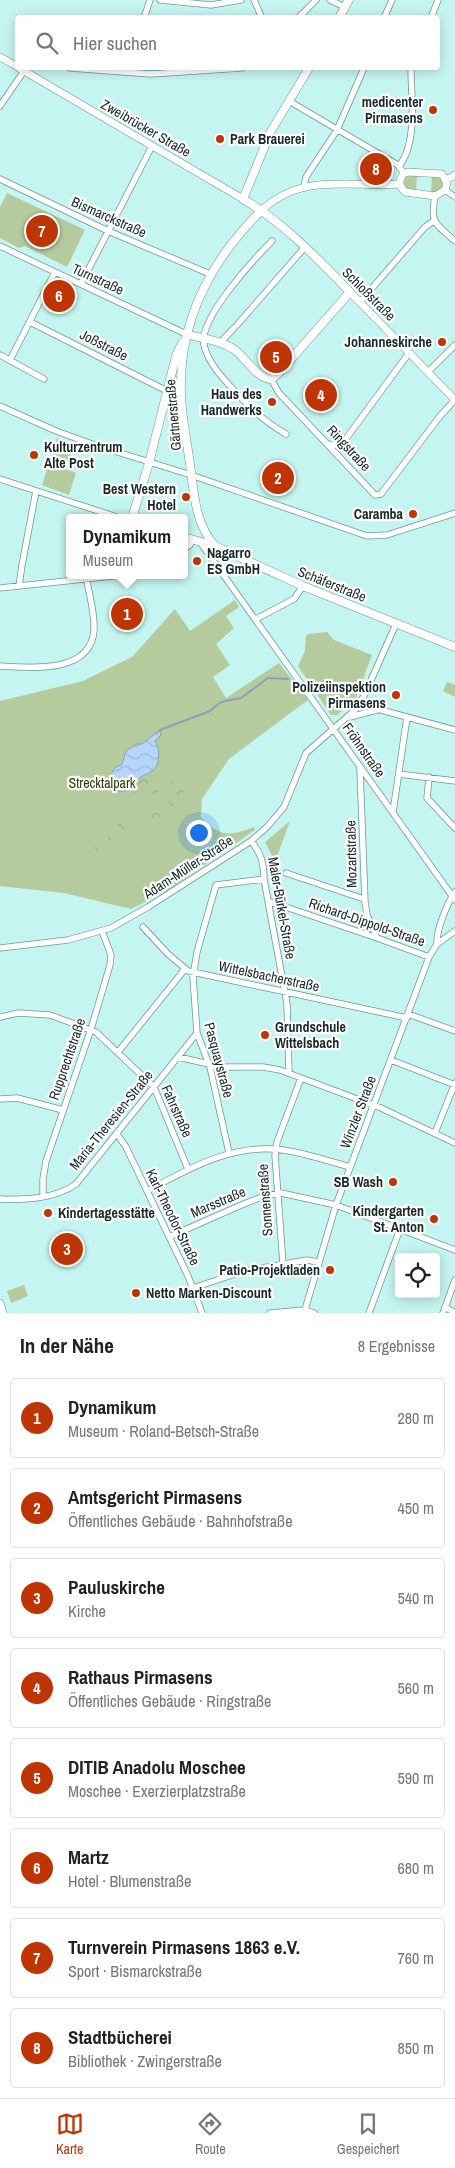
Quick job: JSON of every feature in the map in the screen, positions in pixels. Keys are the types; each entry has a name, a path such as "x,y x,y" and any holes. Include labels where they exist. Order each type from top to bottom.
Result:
{"main road":[{"path":"341,15 347,4"},
{"path":"243,199 271,131 308,70"},
{"name":"Zweibrücker Straße","path":"243,199 262,210"},
{"name":"Schloßstraße","path":"262,210 305,247 350,292"},
{"name":"Gärtnerstraße","path":"215,546 201,526 191,475 181,396 186,334 210,274 233,241 262,210"},
{"path":"271,379 278,374 350,292"},
{"path":"133,514 149,463 176,356 186,334"},
{"name":"Ringstraße","path":"186,334 220,343 235,350 264,378 271,379"},
{"path":"188,537 196,534 201,526"},
{"name":"Schäferstraße","path":"188,537 215,546 303,586 455,647"}],"street":[{"path":"145,15 150,0"},
{"path":"160,0 211,5 241,0"},
{"path":"254,0 261,15"},
{"path":"301,15 316,0"},
{"path":"330,0 347,4"},
{"path":"385,15 392,0"},
{"path":"432,15 438,0"},
{"name":"Zweibrücker Straße","path":"0,57 15,65"},
{"path":"0,105 20,70"},
{"name":"Zweibrücker Straße","path":"24,70 243,199"},
{"path":"125,70 167,74 217,70"},
{"path":"304,186 306,177 336,130 363,70"},
{"path":"399,166 406,152 412,130 411,70"},
{"path":"289,101 399,166 404,173"},
{"path":"81,284 152,146"},
{"path":"404,173 438,173 446,180"},
{"path":"404,173 400,184 407,194 435,196 445,190"},
{"path":"446,180 455,175"},
{"name":"Bismarckstraße","path":"0,179 108,231 210,274"},
{"path":"445,190 446,180"},
{"path":"262,210 278,199 304,186 334,183 400,184"},
{"path":"445,190 455,197"},
{"path":"435,196 432,209 434,221 455,241"},
{"path":"360,302 425,227 434,221"},
{"path":"271,243 218,303 205,331 204,344 212,363 222,378 259,417 286,434"},
{"name":"Turnstraße","path":"0,246 186,334"},
{"path":"220,343 305,247"},
{"path":"10,360 55,272"},
{"name":"Schloßstraße","path":"350,292 455,400"},
{"name":"Joßstraße","path":"30,322 167,391"},
{"path":"428,372 455,345"},
{"path":"327,444 338,445 345,440 409,353"},
{"path":"0,355 44,379"},
{"name":"Ringstraße","path":"271,379 275,388 375,495 378,495 448,406 455,400"},
{"path":"0,406 56,431 373,537 387,535 455,513"},
{"path":"0,479 108,514"},
{"path":"20,586 36,490"},
{"name":"Fröhnstraße","path":"200,542 454,896"},
{"path":"0,588 94,579"},
{"path":"0,666 54,666 72,661 83,654 90,644 94,628 87,580"},
{"path":"256,619 294,599 303,586"},
{"path":"348,718 360,702 396,624"},
{"path":"360,702 379,710 455,730"},
{"path":"348,718 379,710"},
{"path":"393,812 407,717"},
{"name":"Adam-Müller-Straße","path":"0,948 68,940 102,931 133,916 251,841 267,827 284,807 306,753 348,718"},
{"name":"Mozartstraße","path":"360,766 364,899 368,915 378,938"},
{"path":"399,774 455,781"},
{"path":"428,777 427,798 455,828"},
{"name":"Maler-Bürkel-Straße","path":"251,841 262,858 264,879 285,993 289,1073"},
{"path":"286,873 364,899"},
{"name":"Pasquaystraße","path":"229,1154 210,1066 197,1034 193,972 216,885 264,879"},
{"path":"437,944 438,936 454,896"},
{"name":"Richard-Dippold-Straße","path":"268,901 430,957"},
{"name":"Wittelsbacherstraße","path":"143,927 184,969 285,993 408,1016 455,1031"},
{"name":"Rupprechtstraße","path":"43,1196 45,1167 91,1029 111,961 102,931"},
{"name":"Winzler Straße","path":"304,1312 336,1205 430,957 437,944 455,931"},
{"path":"118,1052 184,969"},
{"path":"0,1018 18,1013 39,1014 61,1018 91,1029"},
{"name":"Fahrstraße","path":"91,1029 154,1087 188,1169"},
{"name":"Maria-Theresien-Straße","path":"0,1199 28,1199 66,1190 76,1184 197,1034"},
{"path":"178,1057 210,1066 263,1067 289,1073 374,1105 455,1143"},
{"path":"391,1060 455,1084 435,1133"},
{"name":"Sonnenstraße","path":"283,1264 276,1193 276,1149 301,1078"},
{"path":"0,1099 17,1098 63,1110"},
{"name":"Karl-Theodor-Straße","path":"117,1134 123,1141 169,1237 193,1288 202,1313"},
{"path":"147,1191 208,1159 254,1149 276,1149 350,1167"},
{"name":"Marsstraße","path":"169,1237 233,1208 276,1193 292,1194 336,1205 455,1250"},
{"path":"369,1313 400,1228"},
{"path":"193,1288 234,1273 307,1260 318,1262"},
{"path":"455,1280 444,1310 455,1313"},
{"path":"0,1303 3,1313"},
{"path":"270,1313 314,1313"}],"green space":[{"path":"417,175 416,191 407,190 403,185 404,179 408,176"},
{"path":"432,176 438,176 442,180 442,187 438,192 431,192"},
{"path":"7,193 85,230 67,267 25,246 19,248 0,238 0,207"},
{"path":"57,438 75,444 66,469 76,473 69,495 42,485"},
{"name":"Strecktalpark","path":"235,600 239,607 226,616 234,628 216,644 230,665 213,677 226,698 279,663 308,700 229,759 202,799 201,817 214,829 226,833 238,832 254,827 255,830 168,890 131,909 64,893 0,886 0,701 83,681 132,657 175,609 190,631"},
{"path":"327,632 334,640 372,655 356,698 337,715 331,715 298,666 305,651 306,636"},
{"path":"447,682 455,685 455,697 443,691"},
{"path":"149,773 160,782 163,789 154,795 144,793 137,795 134,793 136,784"},
{"path":"179,773 183,782 184,792 178,800 189,797 197,790 199,793 172,813 148,821 113,846 94,855 91,851 119,828 111,814 112,811 117,812 122,819 131,820 165,809 170,801 165,795 174,775"},
{"path":"290,821 275,862 265,842"},
{"path":"24,1285 28,1296 11,1303 7,1291"}],"water":[{"path":"160,730 161,735 155,741 159,757 155,768 142,776 127,790 115,790 112,782 112,773 115,768 122,764 126,751 136,744 142,744"}],"waterway":[{"path":"160,730 210,711 221,702 241,698 268,678 288,679"}],"place":[{"name":"medicenter Pirmasens","path":"433,110"},
{"name":"Park Brauerei","path":"220,139"},
{"name":"Stadtbücherei","path":"376,169"},
{"name":"Turnverein Pirmasens 1863 e.V.","path":"42,231"},
{"name":"Martz","path":"59,296"},
{"name":"Johanneskirche","path":"442,342"},
{"name":"DITIB Anadolu Moschee","path":"276,357"},
{"name":"Rathaus Pirmasens","path":"321,395"},
{"name":"Haus des Handwerks","path":"272,402"},
{"name":"Kulturzentrum Alte Post","path":"34,455"},
{"name":"Amtsgericht Pirmasens","path":"278,478"},
{"name":"Best Western Hotel","path":"186,497"},
{"name":"Caramba","path":"413,514"},
{"name":"Nagarro ES GmbH","path":"197,561"},
{"name":"Dynamikum","path":"127,614"},
{"name":"Polizeiinspektion Pirmasens","path":"396,695"},
{"name":"Grundschule Wittelsbach","path":"265,1035"},
{"name":"SB Wash","path":"393,1182"},
{"name":"Kindertagesstätte","path":"48,1213"},
{"name":"Kindergarten St. Anton","path":"434,1219"},
{"name":"Pauluskirche","path":"67,1249"},
{"name":"Patio-Projektladen","path":"330,1270"},
{"name":"Netto Marken-Discount","path":"136,1293"}]}
